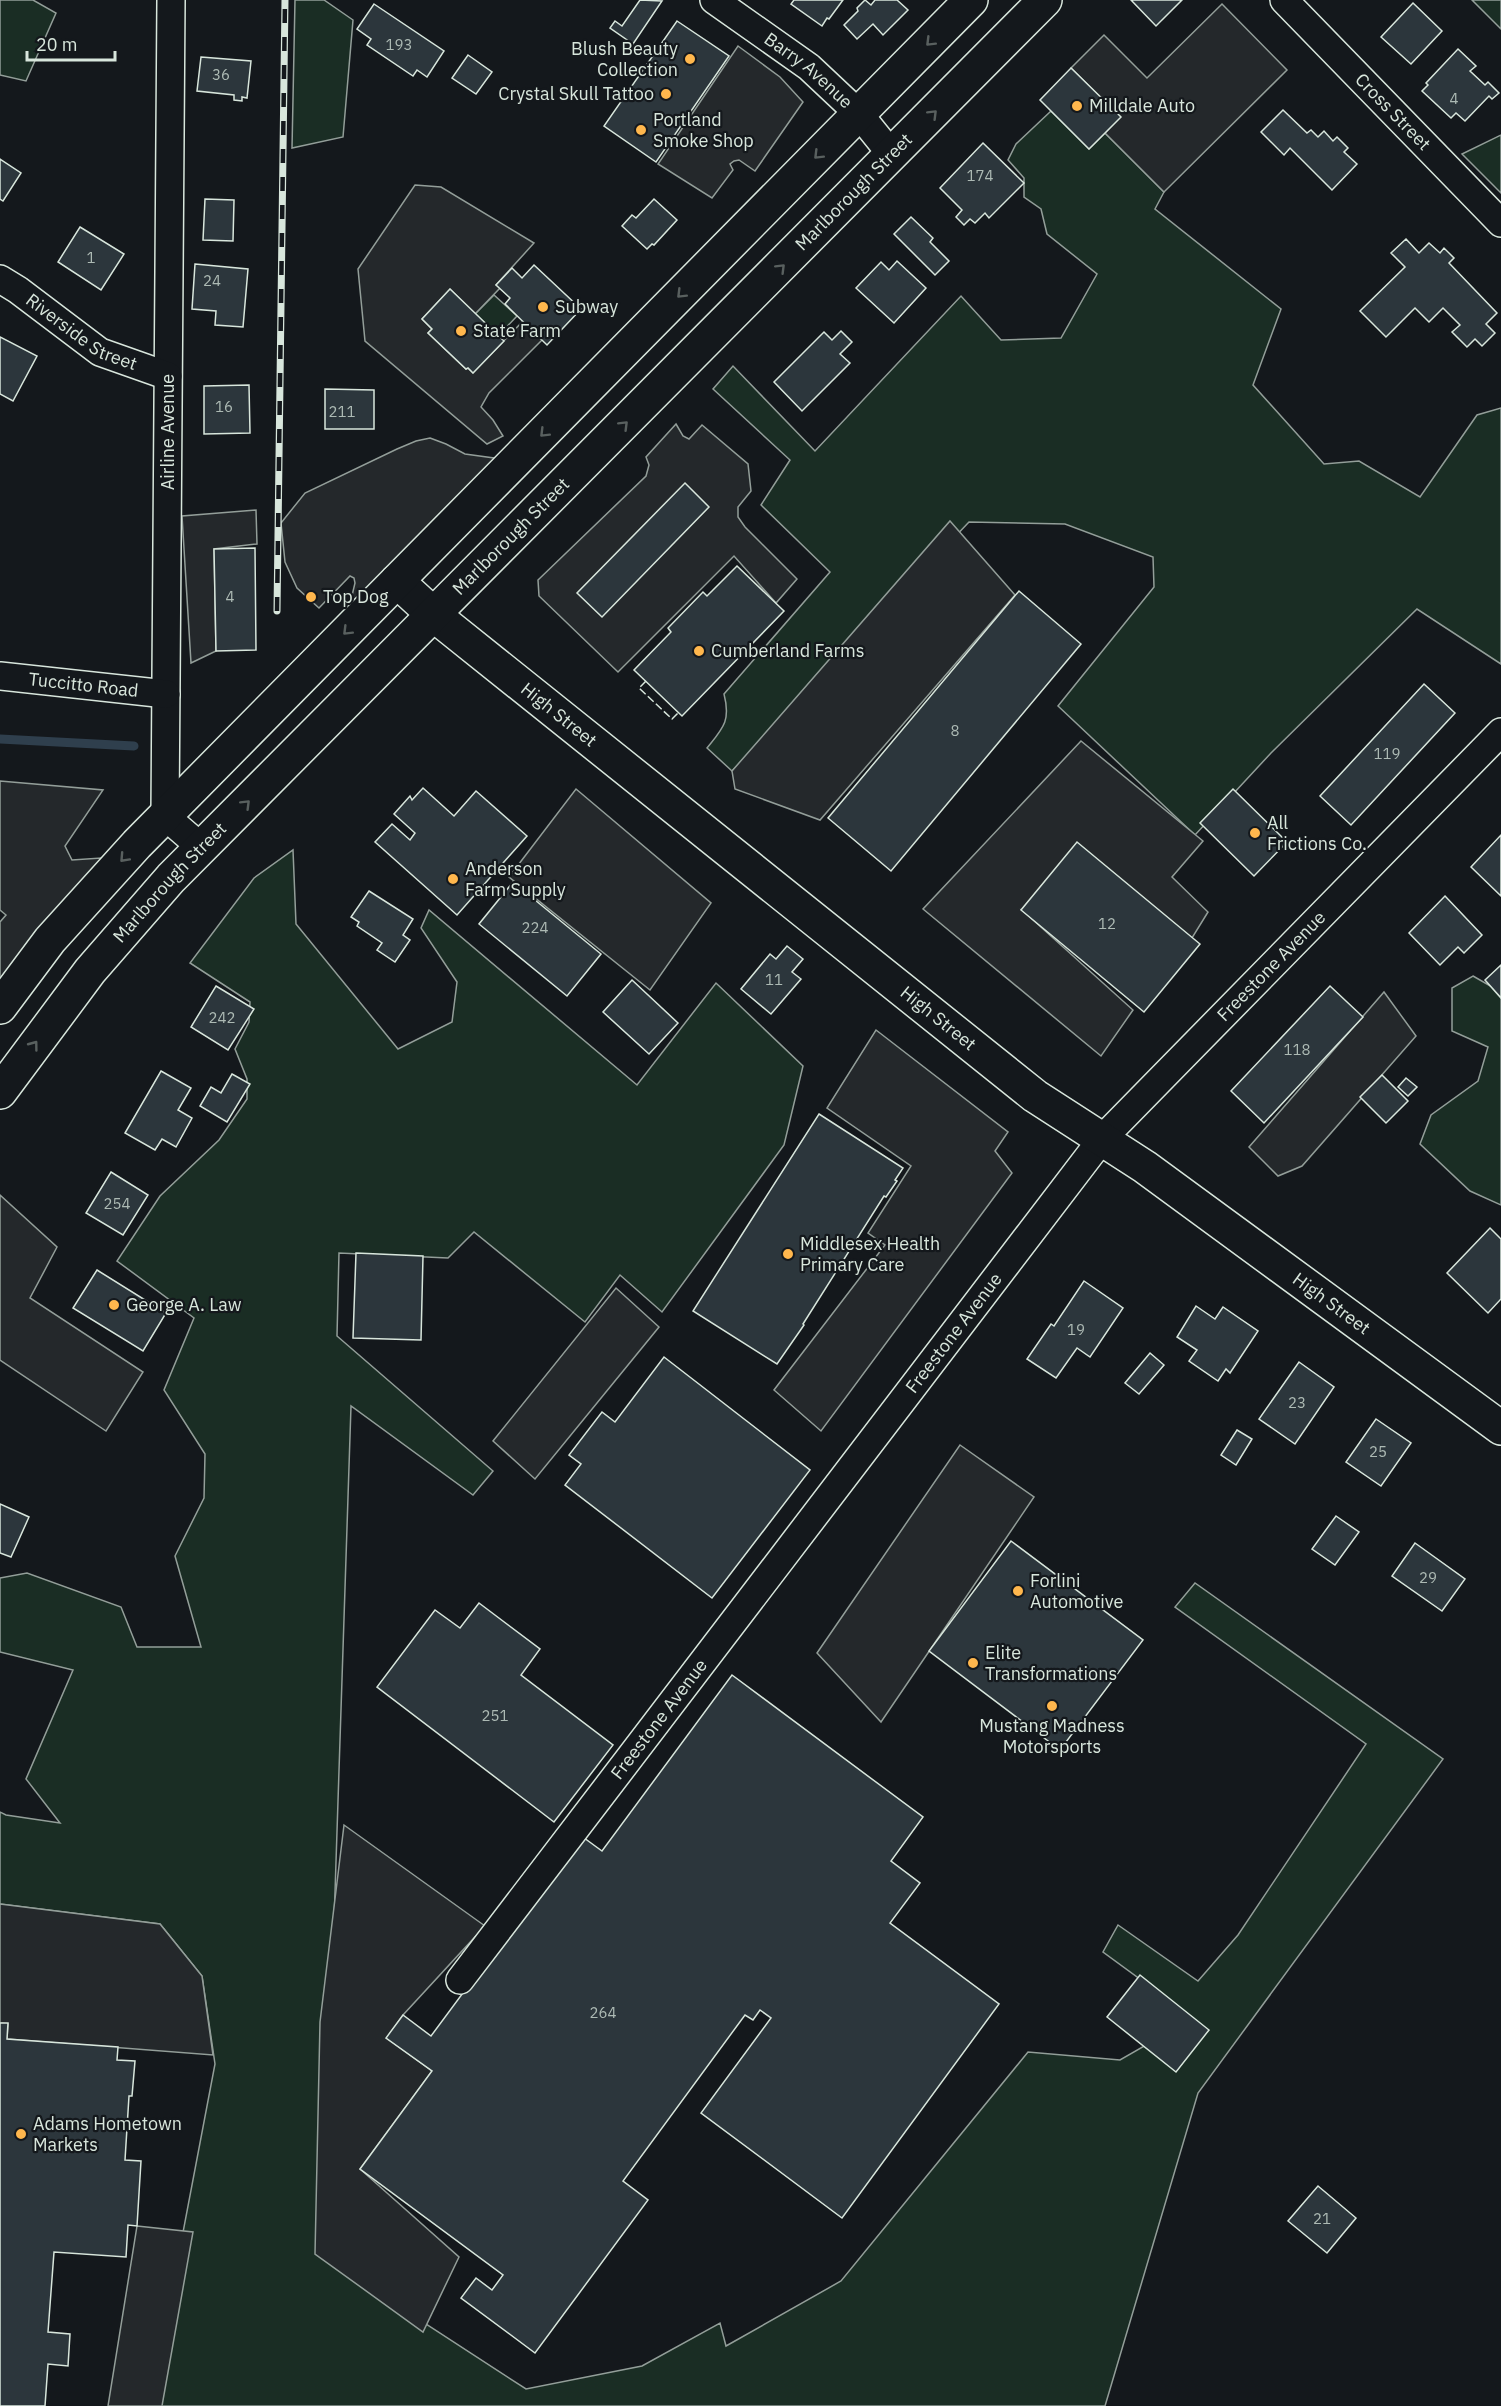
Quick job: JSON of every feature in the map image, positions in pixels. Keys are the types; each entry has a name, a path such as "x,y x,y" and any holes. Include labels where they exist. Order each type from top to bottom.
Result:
{"main road":[{"path":"0,1006 50,940 165,816 971,0"},
{"name":"Marlborough Street","path":"0,1092 90,971 171,878 1045,0"},
{"name":"High Street","path":"397,581 434,615 1035,1096 1145,1167 1501,1428"}],"street":[{"name":"Airline Avenue","path":"165,816 171,0"},
{"name":"Barry Avenue","path":"714,0 809,67 859,114 892,155"},
{"name":"Cross Street","path":"1284,0 1501,223"},
{"name":"Riverside Street","path":"0,279 100,352 168,376"},
{"name":"Tuccitto Road","path":"0,676 166,694"},
{"name":"Freestone Avenue","path":"460,1980 1102,1139 1501,732"},
{"path":"165,816 202,848"}],"green space":[{"path":"0,0 33,0 56,13 26,81 0,75"},
{"path":"295,0 324,0 353,20 343,137 292,148"},
{"path":"1472,0 1501,0 1501,29"},
{"path":"1051,111 1089,149 1105,133 1164,192 1155,209 1281,309 1253,385 1324,464 1359,461 1420,497 1477,415 1501,408 1501,664 1417,609 1271,753 1195,835 1058,706 1154,587 1153,557 1065,524 969,522 732,771 707,748 726,718 724,694 830,572 761,505 790,460 713,389 733,366 815,451 961,296 1001,340 1061,338 1097,274 1047,234 1041,209 1024,197 1024,178 1008,160 1016,144"},
{"path":"1501,135 1501,193 1462,154"},
{"path":"494,295 517,316 498,336 475,314"},
{"path":"293,850 296,924 398,1049 452,1022 457,982 421,928 429,910 637,1085 716,983 803,1066 784,1145 662,1312 620,1275 585,1322 474,1232 448,1258 339,1253 337,1336 493,1471 473,1495 351,1406 323,2257 526,2389 642,2366 720,2323 726,2346 841,2281 1028,2052 1120,2060 1193,2018 1103,1952 1118,1925 1198,1981 1238,1935 1366,1744 1175,1607 1195,1583 1443,1759 1198,2093 1105,2406 150,2406 215,2064 202,1976 160,1924 0,1904 0,1812 6,1815 60,1823 26,1779 73,1670 0,1652 0,1578 27,1573 121,1607 137,1647 201,1647 175,1556 204,1498 205,1454 164,1390 194,1318 117,1261 160,1196 219,1140 247,1099 247,1079 235,1049 249,1022 250,1002 190,963 254,878"},
{"path":"1473,976 1501,992 1501,1205 1470,1191 1420,1144 1431,1115 1478,1081 1488,1047 1452,1031 1452,988"}],"shaded area":[{"path":"1222,4 1287,70 1164,192 1105,133 1120,117 1071,68 1104,35 1147,78"},
{"path":"738,46 780,77 803,102 755,171 739,160 734,161 730,164 733,170 712,198 658,164"},
{"path":"415,185 441,187 534,243 496,285 500,288 475,314 450,289 422,319 432,329 428,333 473,373 523,321 542,340 489,393 481,407 503,436 487,444 365,341 358,269"},
{"path":"676,424 683,436 689,439 702,425 748,464 751,491 738,507 738,517 745,527 797,579 776,603 734,556 618,672 539,596 538,580 646,476 649,465 646,457"},
{"path":"430,438 465,454 494,458 497,461 352,606 350,604 355,583 354,578 350,576 319,608 297,588 285,562 281,523 305,493 397,449"},
{"path":"256,510 257,544 214,549 216,651 191,663 182,516"},
{"path":"950,521 1015,595 820,820 735,789 732,771"},
{"path":"1081,741 1203,841 1172,877 1208,912 1192,938 1022,910 1133,1010 1101,1056 923,909"},
{"path":"0,781 103,790 65,846 72,860 101,858 99,865 0,985 0,922 6,915 0,910"},
{"path":"576,789 711,903 650,990 509,877"},
{"path":"1384,992 1416,1036 1302,1166 1278,1176 1249,1147"},
{"path":"876,1030 1008,1132 995,1151 1012,1173 821,1431 774,1390 885,1245 868,1233 911,1166 827,1108"},
{"path":"0,1195 57,1247 30,1298 143,1372 106,1431 0,1360"},
{"path":"616,1288 659,1327 535,1479 493,1441"},
{"path":"960,1445 1034,1497 881,1722 817,1653"},
{"path":"344,1825 485,1926 403,2015 387,2038 432,2071 360,2169 459,2257 423,2332 315,2254 320,2022"},
{"path":"0,1904 160,1924 202,1976 213,2055 7,2039 8,2024 0,2023"},
{"path":"137,2226 193,2232 162,2406 108,2406"}],"building":[{"path":"640,0 662,1 633,44 610,28 615,21 622,26"},
{"path":"794,0 843,0 822,26 791,4"},
{"path":"865,0 871,5 875,0 897,0 908,10 883,35 873,24 857,39 844,25"},
{"path":"1131,0 1182,0 1156,26"},
{"path":"1413,3 1442,31 1411,64 1381,37"},
{"path":"374,4 444,51 427,77 417,70 413,76 367,45 371,39 357,29"},
{"path":"677,21 729,56 656,162 604,126"},
{"path":"1458,49 1476,66 1470,71 1485,85 1488,82 1499,93 1492,99 1489,96 1465,121 1456,113 1451,118 1422,91 1428,85 1426,83"},
{"path":"468,55 492,72 476,94 452,78"},
{"path":"201,57 251,61 247,98 242,97 242,101 234,100 234,95 197,91"},
{"name":"Milldale Auto","path":"1071,68 1121,117 1089,149 1040,100"},
{"path":"1283,110 1307,133 1311,130 1318,137 1324,131 1333,141 1337,137 1348,148 1344,152 1357,164 1332,190 1290,148 1284,155 1261,132"},
{"path":"983,143 1024,183 989,218 985,213 975,223 970,219 964,225 956,217 962,210 940,188"},
{"path":"0,159 21,173 3,201 0,199"},
{"path":"205,199 234,200 233,241 203,240"},
{"path":"654,199 677,220 654,245 652,244 647,249 622,226 632,215 636,218"},
{"path":"911,217 933,238 930,242 949,261 935,275 894,234"},
{"path":"80,227 124,254 101,290 58,262"},
{"path":"1406,239 1419,253 1429,243 1440,253 1444,248 1454,258 1449,263 1497,313 1486,324 1495,333 1482,346 1475,339 1467,347 1452,332 1460,325 1443,308 1429,322 1415,308 1386,337 1360,311 1405,267 1391,253"},
{"path":"897,261 926,288 894,323 856,288 881,262 889,270"},
{"path":"195,264 248,269 243,327 215,325 216,311 192,309"},
{"name":"Subway","path":"534,265 581,309 547,345 505,304 510,298 496,285 512,268 522,278"},
{"name":"State Farm","path":"450,289 504,341 473,373 428,333 432,329 422,319"},
{"path":"841,331 852,342 840,354 850,363 802,411 774,382 824,332 832,340"},
{"path":"0,337 37,356 13,401 0,394"},
{"path":"249,385 250,433 204,434 204,386"},
{"path":"325,389 374,390 374,429 325,429"},
{"path":"685,483 709,507 602,617 577,593"},
{"path":"255,548 256,650 216,651 214,549"},
{"name":"Cumberland Farms","path":"737,566 784,611 682,716 634,670 671,632 668,628 703,592 707,596"},
{"path":"1019,591 1081,644 891,871 828,818"},
{"path":"1424,684 1455,713 1351,825 1320,796"},
{"name":"Anderson Farm Supply","path":"423,788 454,816 476,791 527,836 457,915 375,842 392,824 410,840 415,833 394,814 410,796 412,800"},
{"path":"1233,789 1287,842 1254,876 1200,823"},
{"path":"1501,835 1501,896 1471,867"},
{"path":"1077,842 1200,944 1144,1012 1021,910"},
{"path":"513,882 601,954 567,996 479,924"},
{"path":"369,891 413,919 403,935 410,940 395,962 377,950 382,943 357,926 359,922 351,917"},
{"path":"1445,896 1482,935 1464,953 1458,947 1440,965 1409,933"},
{"path":"787,946 803,959 792,972 801,979 771,1014 741,989 770,954 776,959"},
{"path":"1501,965 1501,998 1485,980"},
{"path":"632,980 678,1023 649,1054 603,1012"},
{"path":"216,986 254,1009 228,1050 191,1027"},
{"path":"1330,986 1363,1017 1264,1123 1231,1091"},
{"path":"161,1071 191,1088 178,1110 192,1118 176,1147 162,1139 155,1150 125,1133"},
{"path":"232,1074 250,1084 227,1122 200,1106 211,1087 221,1093"},
{"path":"1382,1075 1408,1101 1386,1123 1360,1097"},
{"path":"1406,1078 1417,1087 1408,1096 1398,1087"},
{"name":"Middlesex Health Primary Care","path":"819,1114 903,1168 895,1180 897,1181 886,1197 884,1196 804,1325 777,1364 693,1311"},
{"path":"111,1172 148,1195 123,1235 86,1213"},
{"path":"1490,1228 1501,1239 1501,1299 1488,1313 1447,1273"},
{"path":"356,1253 423,1256 421,1340 353,1338"},
{"path":"97,1270 166,1313 143,1351 73,1308"},
{"path":"1084,1281 1123,1308 1090,1357 1077,1348 1056,1378 1027,1359 1051,1324 1054,1326"},
{"path":"1196,1306 1215,1319 1223,1307 1258,1331 1230,1373 1226,1369 1218,1381 1189,1361 1197,1350 1177,1337"},
{"path":"1150,1353 1164,1365 1139,1394 1125,1383"},
{"path":"664,1357 810,1470 712,1598 565,1485 581,1464 569,1455 602,1412 615,1422"},
{"path":"1299,1362 1334,1387 1295,1444 1259,1419"},
{"path":"1376,1419 1411,1443 1381,1486 1346,1462"},
{"path":"1237,1430 1252,1439 1236,1465 1221,1455"},
{"path":"0,1504 29,1517 11,1557 0,1553"},
{"path":"1336,1516 1359,1532 1335,1565 1312,1549"},
{"path":"1011,1541 1143,1640 1060,1750 929,1651"},
{"path":"1415,1543 1465,1579 1442,1611 1392,1576"},
{"path":"479,1603 540,1649 521,1675 613,1745 554,1822 377,1687 435,1610 460,1628"},
{"path":"732,1675 923,1817 891,1861 920,1883 890,1923 999,2004 842,2218 701,2113 771,2018 760,2010 753,2020 745,2015 623,2181 648,2200 535,2353 461,2298 476,2278 492,2290 503,2275 360,2169 432,2071 386,2038 403,2015 431,2036 580,1835 602,1851"},
{"path":"1140,1975 1209,2030 1176,2072 1107,2017"},
{"path":"0,2023 8,2023 7,2039 118,2047 117,2060 135,2061 132,2096 129,2096 125,2160 141,2161 137,2226 128,2225 126,2257 54,2252 48,2332 70,2334 68,2366 48,2364 45,2406 0,2406"},
{"path":"1318,2186 1356,2218 1327,2253 1288,2221"}],"waterway":[{"path":"0,739 134,746"}],"railway":[{"path":"277,611 285,0"}],"fence":[{"path":"646,681 639,688 672,719 678,713"}],"place":[{"name":"Blush Beauty Collection","path":"690,59"},
{"name":"Crystal Skull Tattoo","path":"666,94"},
{"name":"Milldale Auto","path":"1077,106"},
{"name":"Portland Smoke Shop","path":"641,130"},
{"name":"Subway","path":"543,307"},
{"name":"State Farm","path":"461,331"},
{"name":"Top Dog","path":"311,597"},
{"name":"Cumberland Farms","path":"699,651"},
{"name":"All Frictions Co.","path":"1255,833"},
{"name":"Anderson Farm Supply","path":"453,879"},
{"name":"Middlesex Health Primary Care","path":"788,1254"},
{"name":"George A. Law","path":"114,1305"},
{"name":"Forlini Automotive","path":"1018,1591"},
{"name":"Elite Transformations","path":"973,1663"},
{"name":"Mustang Madness Motorsports","path":"1052,1706"},
{"name":"Adams Hometown Markets","path":"21,2134"}]}
